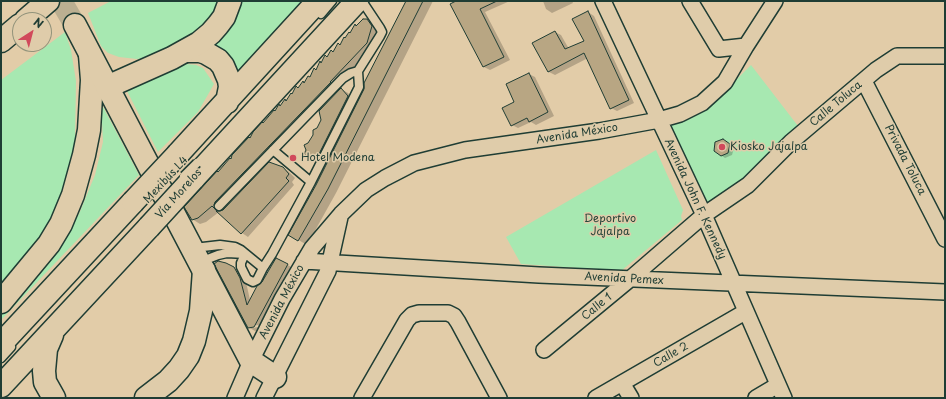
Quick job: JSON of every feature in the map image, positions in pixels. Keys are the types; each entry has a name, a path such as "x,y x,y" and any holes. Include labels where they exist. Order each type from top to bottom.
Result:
{"main road":[{"path":"107,87 186,51 199,43 218,25 224,16 230,1"},
{"name":"Vía Morelos","path":"9,342 135,205 186,167 357,1"},
{"path":"35,12 47,2"},
{"name":"Vía Morelos","path":"1,386 149,227 186,167 232,105 323,11"},
{"path":"75,25 251,362 275,377"},
{"path":"1,41 12,32"},
{"path":"186,51 200,51 218,60 223,66 229,80 232,105"},
{"path":"1,302 50,244 61,224 73,195 89,130 92,80 90,55"},
{"path":"146,398 168,381 179,369 188,356 194,341 201,311 198,260"},
{"path":"170,398 190,372 204,348 212,325 216,296"},
{"path":"54,398 45,382 44,359 49,340 60,324"}],"street":[{"name":"Avenida John F. Kennedy","path":"603,1 704,215 781,392"},
{"path":"690,1 719,49 746,46"},
{"name":"Avenida México","path":"235,398 282,299 312,248 341,214 366,190 414,163 465,150 542,140 659,120 680,114 702,104 726,82 746,46 775,1"},
{"name":"Calle Toluca","path":"704,215 748,184 789,144 876,70 897,56 945,56"},
{"name":"Privada Toluca","path":"864,81 945,239"},
{"path":"264,398 328,271 341,214"},
{"name":"Calle 1","path":"544,350 630,280 704,215"},
{"name":"Avenida Pemex","path":"304,261 630,280 945,292"},
{"path":"362,398 407,320 412,315 419,313 448,312 454,316 458,322 499,398"},
{"name":"Calle 2","path":"596,398 745,312"},
{"path":"622,383 632,398"},
{"path":"756,398 781,392"}],"lane":[{"name":"Mexibús L4","path":"186,167 332,1"},
{"path":"245,254 241,268 246,279 253,282 257,280 272,254 311,182 359,87 358,71 382,32 362,1"},
{"path":"219,206 343,78 358,71"},
{"path":"274,150 311,182"},
{"name":"Mexibús L4","path":"160,202 170,191"},
{"name":"Mexibús L4","path":"101,249 135,205"},
{"path":"198,260 225,245 241,250 263,268"},
{"path":"198,260 226,253 245,254"},
{"path":"1,358 9,342"}],"green space":[{"path":"111,1 221,1 210,22 164,55 137,59 119,57 108,53 101,46 88,13"},
{"path":"240,1 302,1 238,72 226,52 215,45 225,33"},
{"path":"65,32 71,50 76,81 75,139 71,175 55,213 38,244 1,288 1,80 38,52 52,52 52,42"},
{"path":"187,64 196,65 203,68 214,84 198,112 158,152 126,89"},
{"path":"751,65 798,126 777,151 742,184 704,205 666,124 729,87"},
{"path":"101,103 139,175 1,320 1,315 63,238 79,214 95,175 103,142"},
{"name":"Deportivo Jajalpa","path":"656,150 683,210 681,216 682,220 621,271 521,264 506,237"}],"building":[{"path":"406,1 423,1 328,189 298,241 288,235 316,185 364,89 364,83"},
{"path":"456,1 497,1 480,9 504,57 483,67 450,4"},
{"path":"588,11 629,100 610,109 584,53 548,72 532,43 555,31 565,49 584,41 572,19"},
{"path":"363,19 367,19 372,26 367,43 215,202 215,209 212,206 198,218 192,220 184,207 217,171 218,172 230,158 231,159 232,155 249,137 250,138 262,122 263,123 274,110 275,111 279,104 280,106 285,99 286,101 296,86 298,88 303,81 304,83 308,76 310,77 314,68 316,70 320,61 321,63 325,55 327,57 331,50 333,52 338,43 340,45 344,37 345,38 349,32 350,33 355,24 356,26"},
{"path":"529,73 548,112 529,122 527,118 511,126 502,108 514,102 506,84"},
{"path":"341,88 348,96 316,160 304,154 306,150 304,145 308,143 313,135 313,130 317,128 321,120 319,111"},
{"path":"723,139 730,144 728,153 721,156 714,151 715,142"},
{"path":"269,162 283,167 289,174 286,178 289,181 241,234 216,211 223,210"},
{"path":"276,258 288,264 254,327 248,328 214,264 218,261 234,267 240,278 247,305 257,286 262,282"}],"tunnel":[{"path":"61,1 75,25"}],"place":[{"name":"Kiosko Jajalpa","path":"722,147"},
{"name":"Hotel Modena","path":"293,158"}]}
